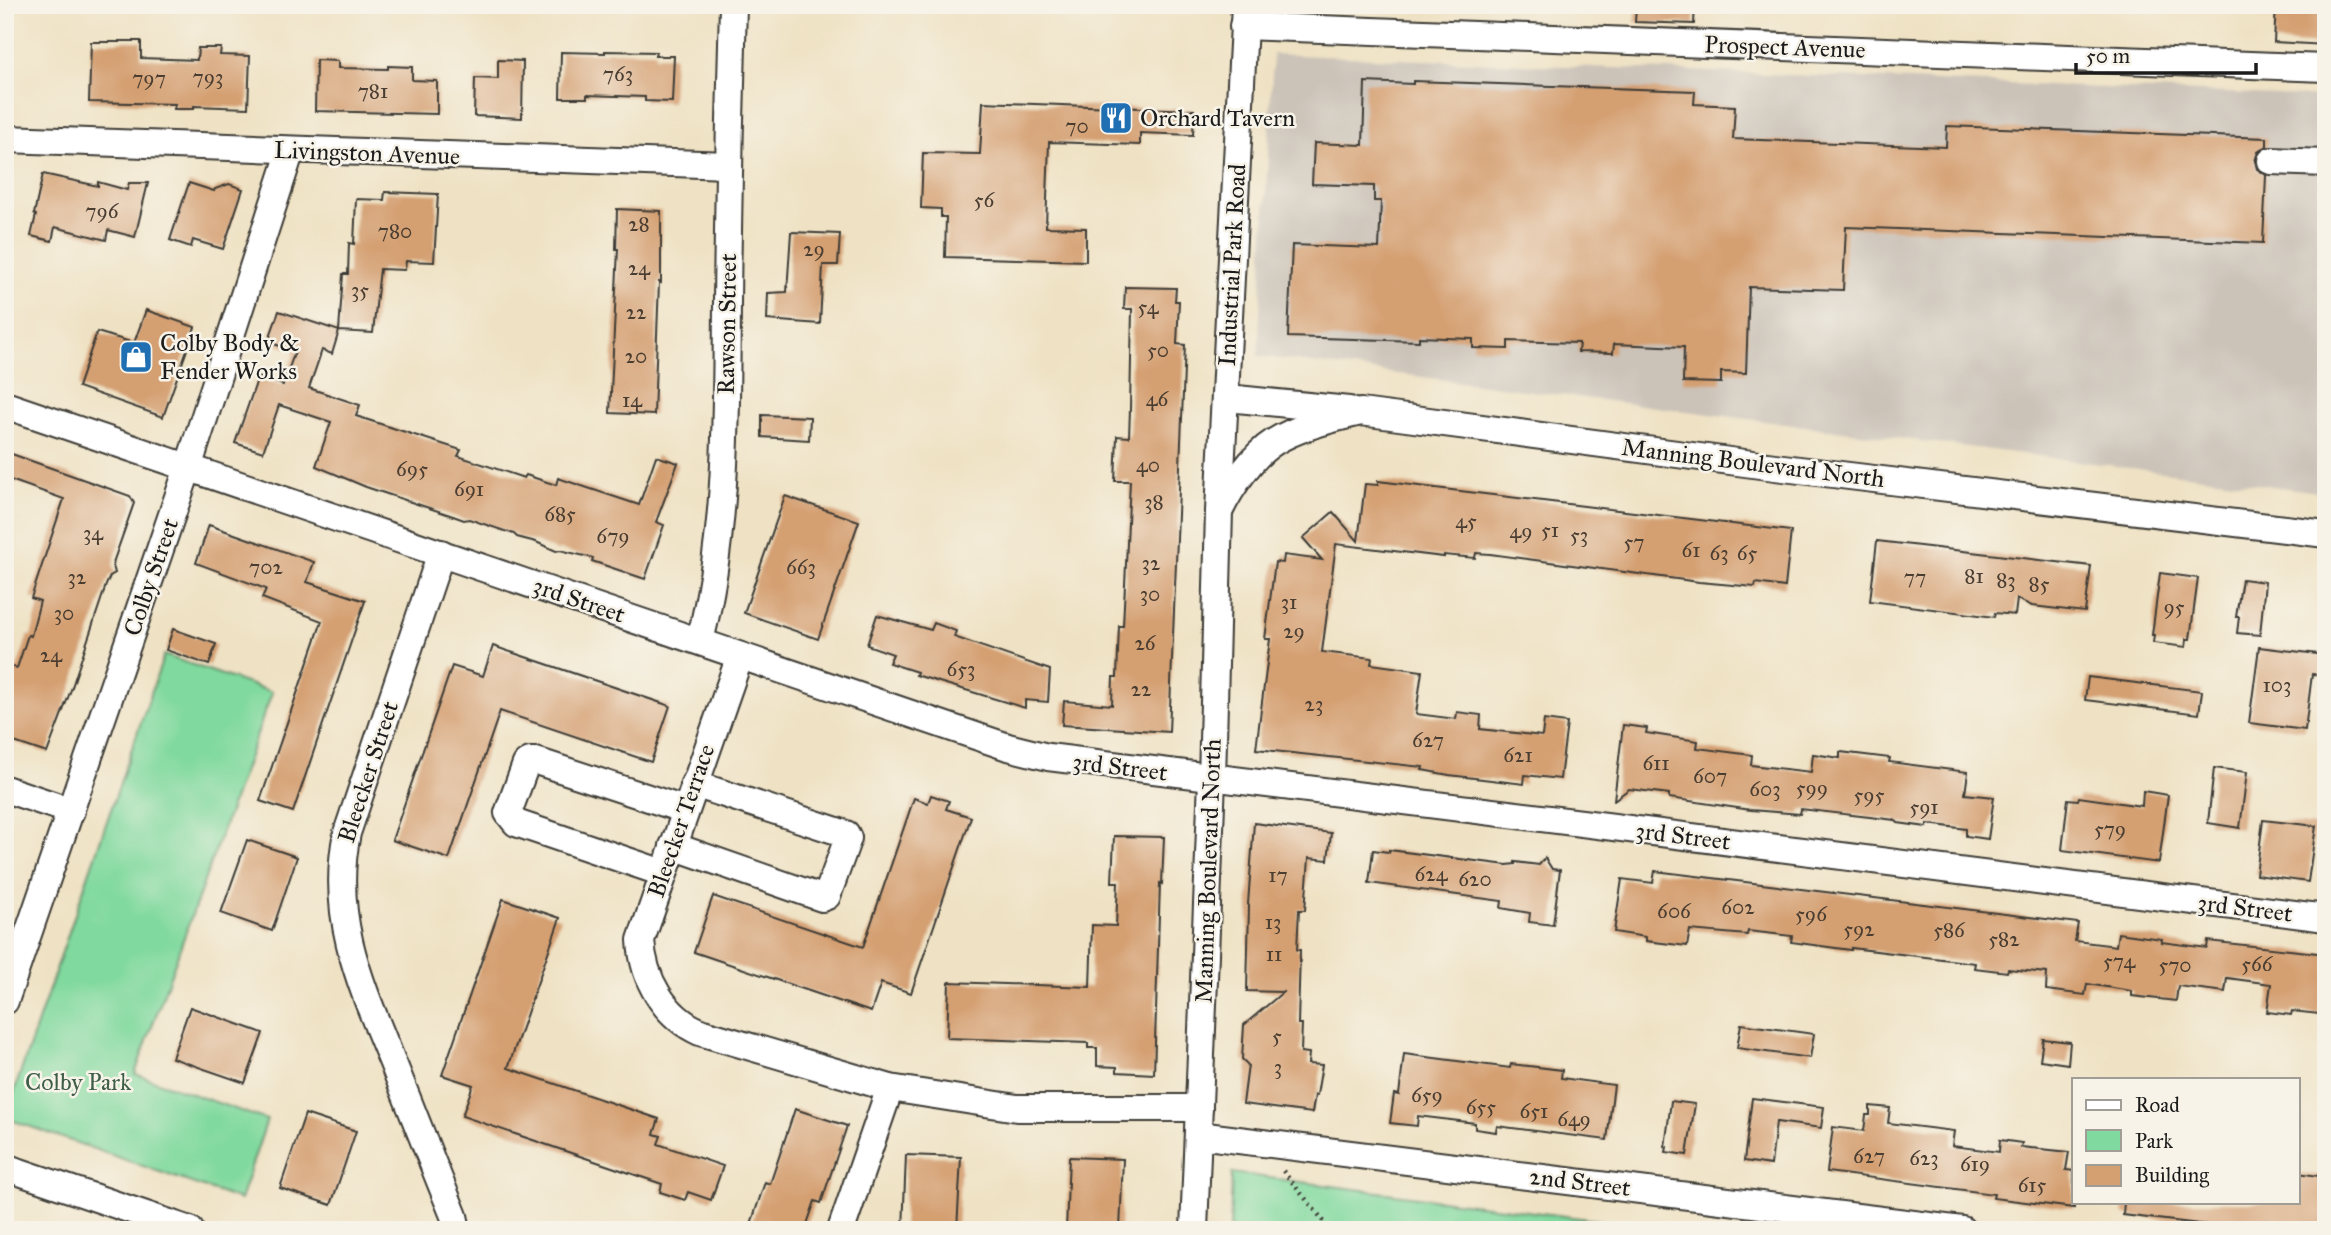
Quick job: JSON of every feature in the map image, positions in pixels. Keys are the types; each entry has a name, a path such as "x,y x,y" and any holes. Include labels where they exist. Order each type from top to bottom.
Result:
{"street":[{"name":"Rawson Street","path":"700,642 716,566 726,455 728,165 733,5"},
{"name":"Prospect Avenue","path":"1244,15 2326,68"},
{"name":"Industrial Park Road","path":"1227,398 1244,15"},
{"name":"Livingston Avenue","path":"5,139 728,165"},
{"name":"Colby Street","path":"5,1001 188,468 291,150"},
{"path":"2271,161 2326,163"},
{"path":"1227,398 1361,412"},
{"name":"Manning Boulevard North","path":"1194,1230 1212,779 1219,511 1227,398"},
{"name":"3rd Street","path":"5,405 740,656 1034,754 1061,760 2326,918"},
{"name":"Manning Boulevard North","path":"1219,511 1229,492 1255,458 1274,442 1304,429 1361,412 1789,469 2326,534"},
{"name":"Bleecker Street","path":"441,554 346,833 341,879 347,932 361,985 449,1203 457,1230"},
{"name":"Bleecker Terrace","path":"740,656 641,940 643,962 654,988 672,1014 700,1032 890,1088 1017,1108 1199,1108"},
{"path":"663,873 516,823 508,813 526,764 530,761 685,810"},
{"path":"673,846 822,898 827,896 848,838 846,834 694,784"},
{"path":"5,789 71,811"},
{"path":"841,1230 890,1088"},
{"name":"2nd Street","path":"1198,1135 1962,1230"},
{"path":"5,1167 190,1230"}],"path":[{"path":"1283,1171 1331,1230"}],"shaded area":[{"path":"1273,54 2326,97 2326,493 1258,356"}],"green space":[{"name":"Colby Park","path":"164,655 272,692 135,1074 267,1120 240,1200 5,1118"},
{"path":"1232,1173 1672,1230 1230,1230"}],"building":[{"path":"1636,5 1695,5 1694,24 1635,22"},
{"path":"2276,5 2326,5 2326,45 2274,42"},
{"path":"141,41 141,58 197,60 198,48 221,48 220,55 250,56 248,108 194,106 194,109 174,109 175,104 89,102 91,42"},
{"path":"561,52 656,52 655,56 674,56 672,102 645,101 645,97 587,95 587,98 560,98"},
{"path":"316,60 338,61 338,68 412,67 412,80 437,81 437,114 315,111"},
{"path":"498,60 523,61 522,118 474,116 475,78 498,79"},
{"path":"1413,81 1695,91 1694,104 1735,106 1733,139 1946,147 1947,126 2267,138 2267,146 2258,152 2255,161 2257,169 2266,175 2263,243 1846,227 1843,290 1749,287 1746,373 1721,372 1721,383 1683,382 1684,347 1614,344 1613,353 1578,352 1579,343 1508,341 1508,349 1473,348 1473,339 1419,337 1419,341 1288,337 1292,245 1379,248 1381,201 1374,201 1374,186 1312,184 1314,143 1363,145 1365,82 1413,84"},
{"path":"983,102 1194,110 1193,135 1140,133 1140,145 1049,142 1046,227 1086,228 1086,261 945,257 946,217 941,217 941,209 921,208 923,153 980,154"},
{"path":"43,174 98,186 98,182 127,190 129,183 148,183 135,237 108,230 106,240 55,227 52,241 31,236"},
{"path":"189,183 214,191 229,184 243,189 223,249 193,240 191,247 170,240"},
{"path":"385,192 438,194 434,262 406,261 405,270 380,269 373,333 339,331 343,274 348,274 349,243 354,244 356,199 384,200"},
{"path":"617,209 661,211 661,283 659,282 654,415 610,413 618,249"},
{"path":"791,232 840,234 838,265 823,265 820,324 767,320 768,293 787,292"},
{"path":"1125,287 1176,288 1175,301 1179,301 1177,344 1185,345 1169,732 1062,725 1064,701 1112,705 1113,677 1117,677 1119,626 1123,626 1130,481 1115,481 1117,436 1129,437 1132,309 1124,309"},
{"name":"Colby Body & Fender Works","path":"146,310 195,327 163,417 78,387 97,332 134,343"},
{"path":"279,311 339,331 332,354 322,350 309,388 360,405 356,416 461,450 458,456 524,478 526,475 556,485 558,478 639,505 656,456 678,463 656,522 664,525 645,579 592,561 593,558 556,551 514,534 366,487 316,466 331,422 279,405 263,452 235,443 258,377 283,385 295,351 268,342"},
{"path":"762,415 810,417 809,440 762,437"},
{"path":"9,453 130,496 134,503 114,560 115,573 110,576 106,585 47,753 5,739 5,664 17,668 28,635 31,636 40,601 31,598 64,499 5,478 5,463"},
{"path":"1378,481 1791,531 1785,587 1756,583 1755,587 1699,582 1490,554 1476,553 1475,558 1444,557 1336,544 1322,652 1372,658 1371,664 1422,671 1416,714 1456,719 1457,712 1481,715 1480,729 1542,736 1544,720 1567,723 1560,779 1525,775 1524,784 1449,775 1422,770 1423,767 1256,749 1270,639 1265,639 1275,562 1283,563 1284,555 1322,560 1303,538 1333,512 1358,541 1365,484 1378,485"},
{"path":"785,496 859,521 818,639 744,613"},
{"path":"209,525 314,562 307,582 365,601 293,812 260,801 322,621 262,598 266,589 196,563"},
{"path":"1877,541 2091,566 2085,612 2032,606 2017,599 2015,615 1995,613 1994,617 1870,601"},
{"path":"2160,573 2198,578 2190,639 2187,639 2186,647 2153,643"},
{"path":"2242,579 2265,582 2260,635 2237,633 2239,617 2236,617"},
{"path":"877,615 931,630 934,623 956,631 954,637 1050,670 1048,702 1025,700 1025,708 916,675 917,672 889,663 893,654 867,645"},
{"path":"173,629 216,644 209,665 166,650"},
{"path":"493,646 670,706 651,762 500,711 449,859 392,840 452,666 483,676"},
{"path":"2259,647 2326,655 2326,675 2312,674 2305,730 2249,723"},
{"path":"2088,677 2202,691 2199,714 2085,700"},
{"path":"1623,725 1647,728 1646,733 1698,741 1697,748 1752,755 1751,765 1811,772 1813,754 1840,758 1840,752 1890,758 1889,762 1968,772 1965,794 1994,797 1988,839 1966,836 1966,829 1927,824 1927,827 1898,823 1895,820 1801,809 1800,814 1751,810 1629,789 1614,800"},
{"path":"2214,768 2247,772 2240,828 2208,823"},
{"path":"2143,791 2168,795 2159,863 2062,850 2068,799 2078,800 2079,797 2142,806"},
{"path":"931,795 949,801 946,809 971,817 911,993 881,983 871,1012 694,952 713,896 863,947 914,798 928,803"},
{"path":"2263,820 2316,826 2308,882 2256,875"},
{"path":"1254,823 1331,833 1328,860 1309,858 1305,910 1299,910 1298,1024 1302,1024 1301,1052 1309,1053 1308,1064 1322,1065 1312,1113 1243,1104 1248,1065 1242,1059 1244,1025 1283,992 1247,991 1248,904"},
{"path":"1114,836 1164,837 1154,1074 1117,1072 1117,1067 1097,1066 1097,1048 1088,1048 1088,1043 947,1038 949,982 1090,987 1092,925 1116,926 1118,882 1112,882"},
{"path":"247,840 297,857 272,931 221,913"},
{"path":"1373,850 1507,865 1515,862 1539,865 1545,858 1552,869 1560,870 1553,925 1529,922 1530,913 1501,908 1502,901 1369,883"},
{"path":"1655,871 2078,923 2075,941 2116,946 2118,933 2207,948 2208,941 2326,954 2326,1007 2320,1007 2319,1014 2267,1012 2271,984 2227,978 2225,992 2178,986 2176,1001 2132,996 2132,991 2087,984 2085,995 2046,990 2047,973 2008,969 2007,972 1974,968 1975,963 1791,942 1792,936 1748,931 1747,935 1690,930 1687,946 1646,941 1646,937 1614,932 1622,879 1653,883"},
{"path":"503,899 560,918 508,1068 659,1119 654,1134 661,1136 658,1144 723,1166 711,1200 688,1192 685,1200 660,1192 662,1184 462,1116 473,1085 442,1075"},
{"path":"190,1007 263,1033 245,1083 172,1058"},
{"path":"1741,1024 1814,1034 1810,1058 1737,1048"},
{"path":"2043,1039 2070,1042 2068,1064 2040,1060"},
{"path":"1404,1054 1510,1068 1511,1064 1562,1070 1561,1078 1614,1085 1607,1140 1497,1126 1496,1132 1475,1129 1475,1123 1418,1116 1417,1126 1390,1123 1394,1094 1399,1095"},
{"path":"1752,1098 1824,1107 1821,1128 1776,1122 1771,1165 1744,1161"},
{"path":"1671,1101 1695,1104 1687,1155 1666,1152"},
{"path":"1870,1106 1890,1108 1888,1123 1954,1131 1952,1146 1999,1152 2000,1140 2022,1143 2021,1147 2069,1152 2066,1170 2072,1171 2074,1208 1993,1198 1994,1194 1827,1172 1833,1127 1864,1131 1866,1115 1870,1115"},
{"path":"795,1109 847,1126 821,1203 815,1201 805,1230 749,1230 765,1182 770,1184"},
{"path":"305,1114 356,1131 331,1205 280,1188"},
{"path":"906,1155 961,1157 957,1230 903,1230"},
{"path":"1069,1157 1123,1159 1120,1230 1066,1230"},
{"path":"2300,1173 2326,1177 2326,1230 2251,1230 2123,1215 2124,1204 2300,1204"}],"place":[{"name":"Orchard Tavern","path":"1116,118"},
{"name":"Colby Body & Fender Works","path":"136,357"}]}
